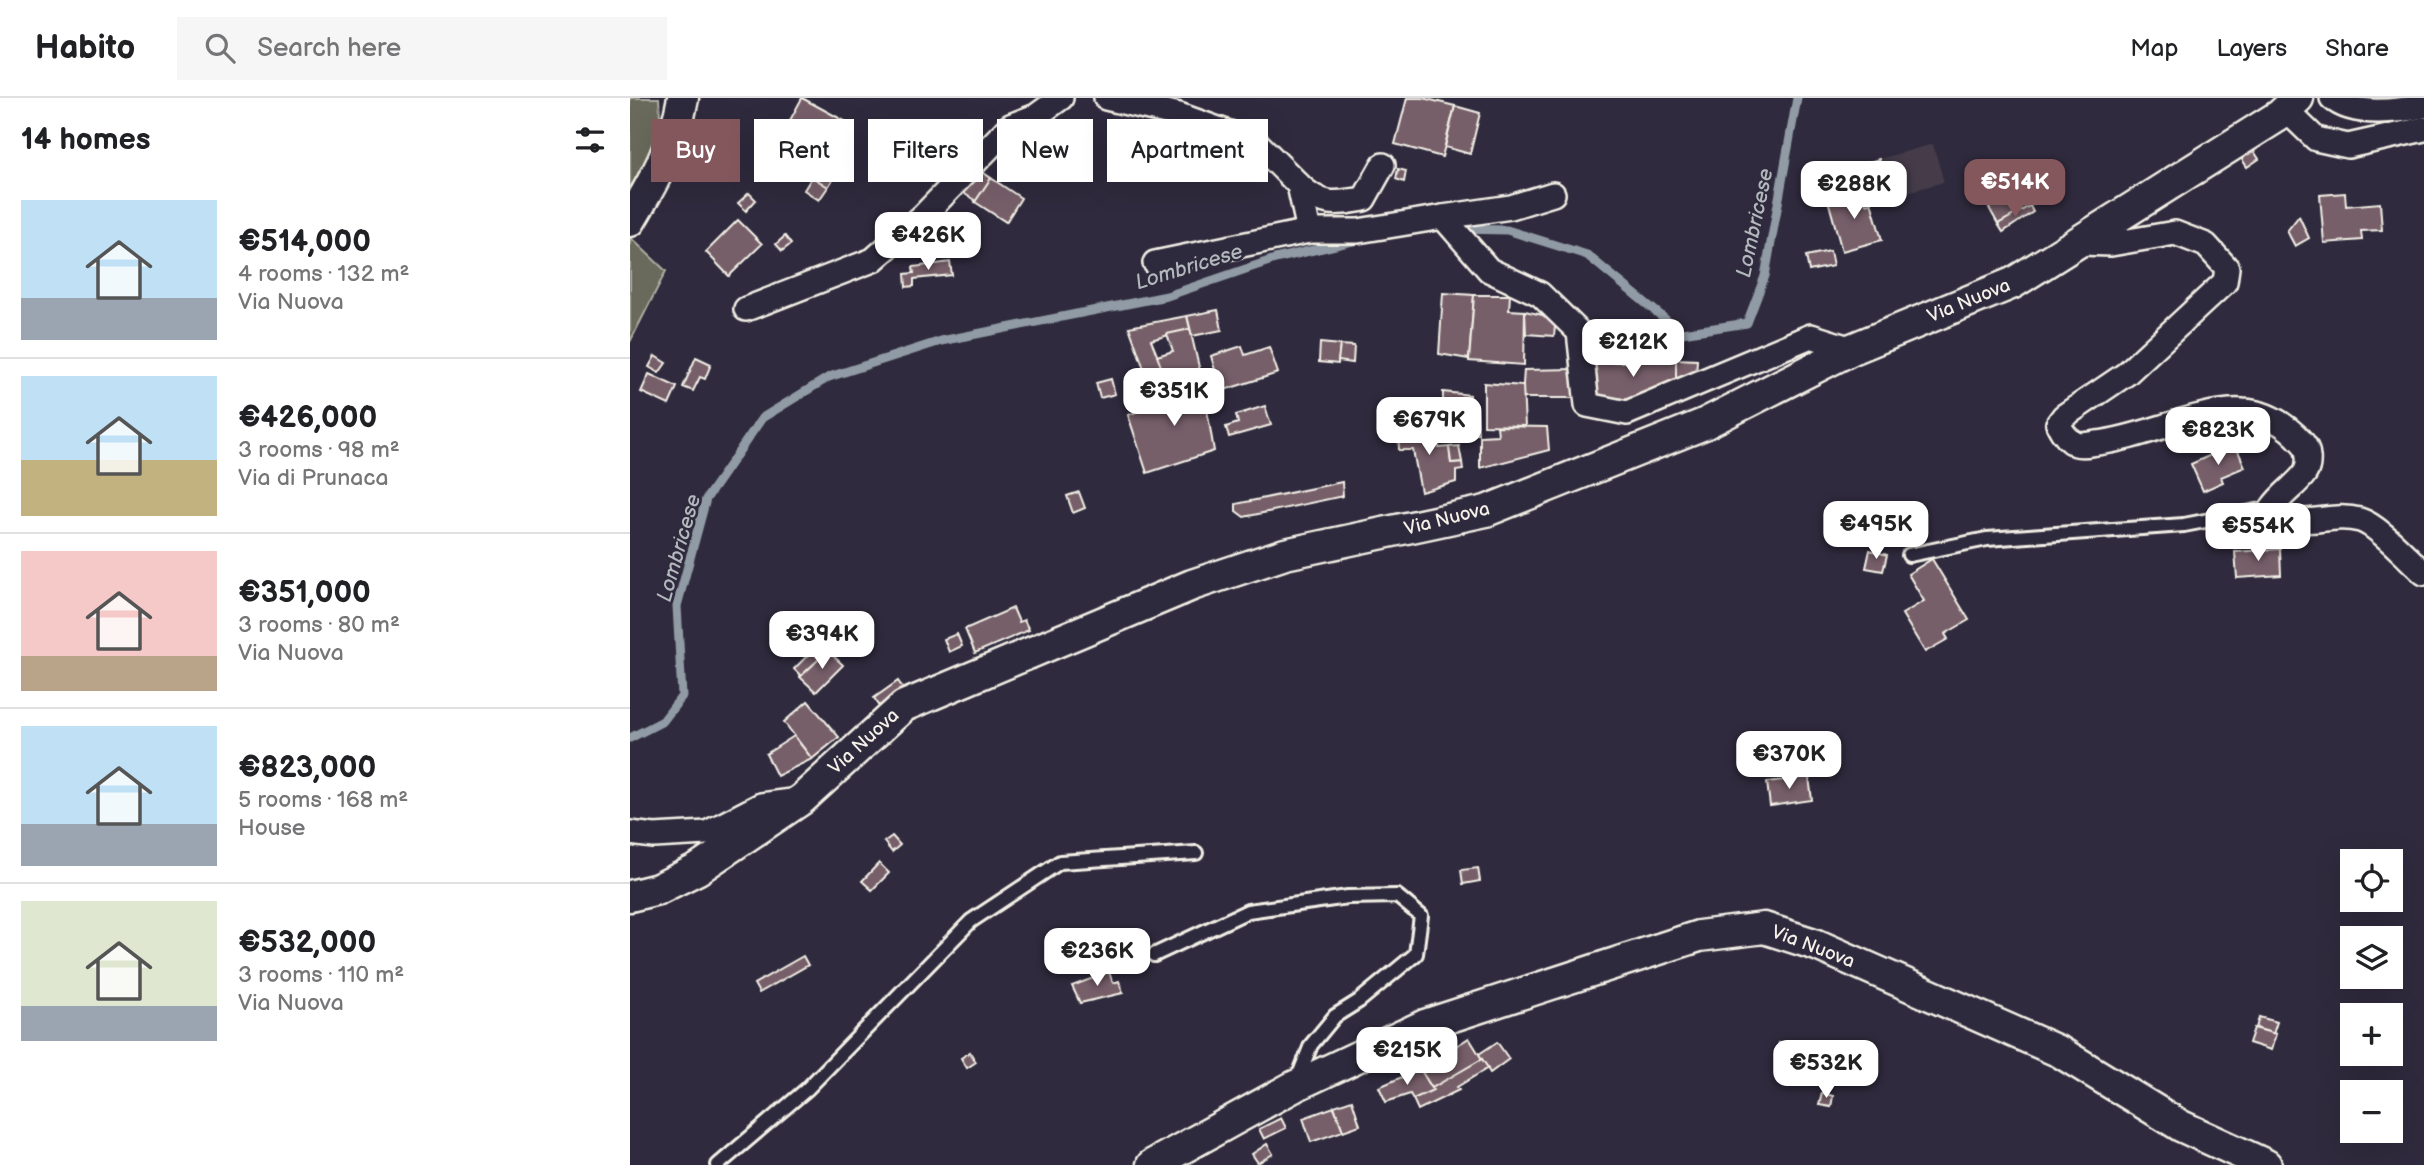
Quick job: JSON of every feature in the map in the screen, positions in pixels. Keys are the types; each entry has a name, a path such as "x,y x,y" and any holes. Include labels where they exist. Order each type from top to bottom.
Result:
{"street":[{"path":"630,221 670,147 683,98"},
{"path":"746,309 873,260 924,215 1010,126 1036,116 1061,98"},
{"path":"1106,98 1180,115 1257,143 1312,197 1333,205 1364,199 1383,164"},
{"path":"2332,98 2337,103 2371,110 2402,111 2424,106"},
{"path":"2292,104 2316,139 2348,146 2424,129"},
{"name":"Via Nuova","path":"630,897 658,889 698,869 802,799 904,706 1192,585 1285,554 1486,511 1704,425 1852,349 2013,284 2292,104"},
{"path":"1299,185 1310,231"},
{"path":"1155,263 1310,231 1358,231 1511,207 1553,194"},
{"path":"1443,217 1489,270 1540,294 1579,332 1587,405 1627,413 1811,336 1852,349"},
{"path":"2080,243 2111,244 2175,233 2206,245 2227,268 2225,282 2126,374 2064,416 2059,424 2062,433 2078,445 2121,440 2211,415 2242,411 2267,415 2290,429 2307,447 2308,465 2305,474 2283,492 2272,508 2283,519 2297,523 2334,517 2363,521 2424,573"},
{"path":"630,833 654,836 707,833 761,805 802,799"},
{"name":"Via Nuova","path":"1152,1165 1295,1086 1437,1021 1699,936 1764,928 1816,945 2060,1052 2181,1126 2266,1165"}],"lane":[{"path":"1909,555 1986,539 2184,525 2272,508"},
{"path":"718,1165 807,1089 971,921 1060,862 1196,853"},
{"path":"1154,955 1248,911 1348,897 1397,895 1421,916 1416,954 1359,1001 1335,1016 1311,1045 1295,1086"}],"shaded area":[{"path":"1933,144 1944,182 1890,197 1879,159"}],"green space":[{"path":"630,98 659,98 660,119 651,119 651,168 630,188"},
{"path":"630,237 666,271 630,342"}],"building":[{"path":"802,98 841,119 791,119"},
{"path":"1407,98 1423,98 1455,106 1442,157 1395,144"},
{"path":"1455,106 1480,113 1470,154 1445,147"},
{"path":"2250,145 2259,159 2247,167 2238,153"},
{"path":"1879,159 1886,184 1863,191 1856,166"},
{"path":"1398,169 1406,171 1404,182 1396,179"},
{"path":"983,172 991,178 976,201 960,191 967,182 983,182"},
{"path":"2037,175 2049,195 1998,224 1988,206"},
{"path":"991,178 1021,198 1006,222 975,202"},
{"path":"809,182 820,182 828,187 819,200 804,190"},
{"path":"1863,191 1866,204 1871,202 1882,240 1842,251 1828,200"},
{"path":"749,193 756,200 746,211 738,203"},
{"path":"2345,193 2346,206 2380,203 2382,230 2361,231 2362,240 2324,243 2320,195"},
{"path":"2030,206 2033,212 2003,232 1998,224"},
{"path":"2299,216 2309,238 2295,246 2287,231"},
{"path":"738,220 762,244 729,276 706,252"},
{"path":"785,236 791,244 782,251 776,244"},
{"path":"1830,251 1833,266 1809,271 1806,256"},
{"path":"950,262 952,275 914,279 914,286 906,287 905,274 914,273 913,267"},
{"path":"1443,293 1474,295 1469,359 1439,354"},
{"path":"1474,295 1510,295 1509,310 1525,311 1524,365 1469,361"},
{"path":"1218,310 1222,330 1192,336 1187,316"},
{"path":"1525,311 1556,318 1554,336 1526,334"},
{"path":"1187,316 1190,329 1151,340 1167,380 1150,385 1129,327"},
{"path":"1190,329 1202,380 1171,392 1157,356 1173,351 1167,334"},
{"path":"1320,343 1340,345 1338,364 1319,362"},
{"path":"1340,345 1354,346 1353,363 1338,361"},
{"path":"1242,346 1245,355 1269,347 1278,373 1221,391 1211,356"},
{"path":"655,356 666,363 659,373 649,367"},
{"path":"696,357 711,364 705,379 700,377 693,391 683,387"},
{"path":"1642,359 1676,359 1676,395 1636,400 1603,399 1589,393 1589,362 1637,362"},
{"path":"1676,359 1697,360 1695,392 1676,395"},
{"path":"1574,369 1574,398 1522,398 1524,370"},
{"path":"649,374 677,387 669,405 641,392"},
{"path":"1111,379 1115,394 1100,398 1096,383"},
{"path":"1202,380 1214,451 1147,473 1128,415 1159,403 1156,397"},
{"path":"1484,383 1523,386 1525,426 1484,425"},
{"path":"1443,392 1470,395 1470,412 1443,412"},
{"path":"1265,406 1271,425 1229,437 1226,427 1238,423 1236,415"},
{"path":"1449,412 1477,412 1478,434 1448,434"},
{"path":"1438,426 1439,448 1449,447 1451,463 1462,462 1463,470 1456,471 1456,482 1421,492 1413,450 1399,450 1398,428"},
{"path":"1497,426 1547,427 1549,450 1480,468 1480,436 1498,435"},
{"path":"2235,444 2245,467 2221,477 2223,482 2203,491 2191,464"},
{"path":"1459,446 1462,462 1451,463 1449,447"},
{"path":"1342,482 1343,496 1244,517 1236,511 1236,504"},
{"path":"1079,492 1085,508 1073,513 1067,496"},
{"path":"1890,531 1895,539 1884,546 1879,538"},
{"path":"2280,549 2281,575 2237,578 2235,552"},
{"path":"1870,550 1887,555 1883,571 1866,568"},
{"path":"1932,559 1969,620 1945,634 1948,639 1925,652 1902,614 1924,601 1908,574"},
{"path":"1013,608 1019,622 1024,620 1029,630 975,653 965,629"},
{"path":"957,634 962,646 949,652 944,639"},
{"path":"827,650 843,665 816,692 800,677"},
{"path":"812,651 819,659 801,676 794,669"},
{"path":"898,681 905,691 881,708 874,698"},
{"path":"808,701 839,737 812,759 784,722"},
{"path":"794,736 812,759 777,776 766,754"},
{"path":"1809,777 1812,800 1770,806 1767,782"},
{"path":"892,836 900,845 892,852 884,842"},
{"path":"879,863 889,873 872,890 862,881"},
{"path":"1478,868 1480,881 1463,884 1461,870"},
{"path":"803,956 808,965 759,993 754,984"},
{"path":"1109,972 1113,983 1119,981 1123,993 1080,1003 1072,986"},
{"path":"2259,1017 2277,1022 2273,1034 2256,1028"},
{"path":"2254,1028 2276,1034 2271,1050 2249,1043"},
{"path":"1469,1038 1482,1059 1433,1090 1420,1069"},
{"path":"1497,1042 1509,1059 1490,1073 1479,1054"},
{"path":"1779,1043 1826,1050 1822,1072 1777,1065"},
{"path":"970,1052 976,1062 967,1068 961,1058"},
{"path":"1482,1059 1488,1068 1457,1087 1459,1090 1418,1110 1413,1099"},
{"path":"1420,1069 1433,1090 1413,1099 1410,1094 1386,1102 1379,1087"},
{"path":"1822,1093 1833,1096 1831,1107 1819,1105"},
{"path":"1352,1100 1360,1125 1343,1131 1334,1106"},
{"path":"1334,1107 1343,1131 1311,1142 1303,1118"},
{"path":"1281,1118 1286,1128 1264,1139 1259,1129"},
{"path":"1267,1144 1273,1154 1258,1163 1252,1154"}],"waterway":[{"name":"Lombricese","path":"1457,229 1507,230 1587,255 1682,333 1747,323 1765,276 1797,98"},
{"name":"Lombricese","path":"630,738 663,721 682,696 677,606 706,499 762,418 829,377 941,341 1167,296 1275,259 1357,240"}]}
